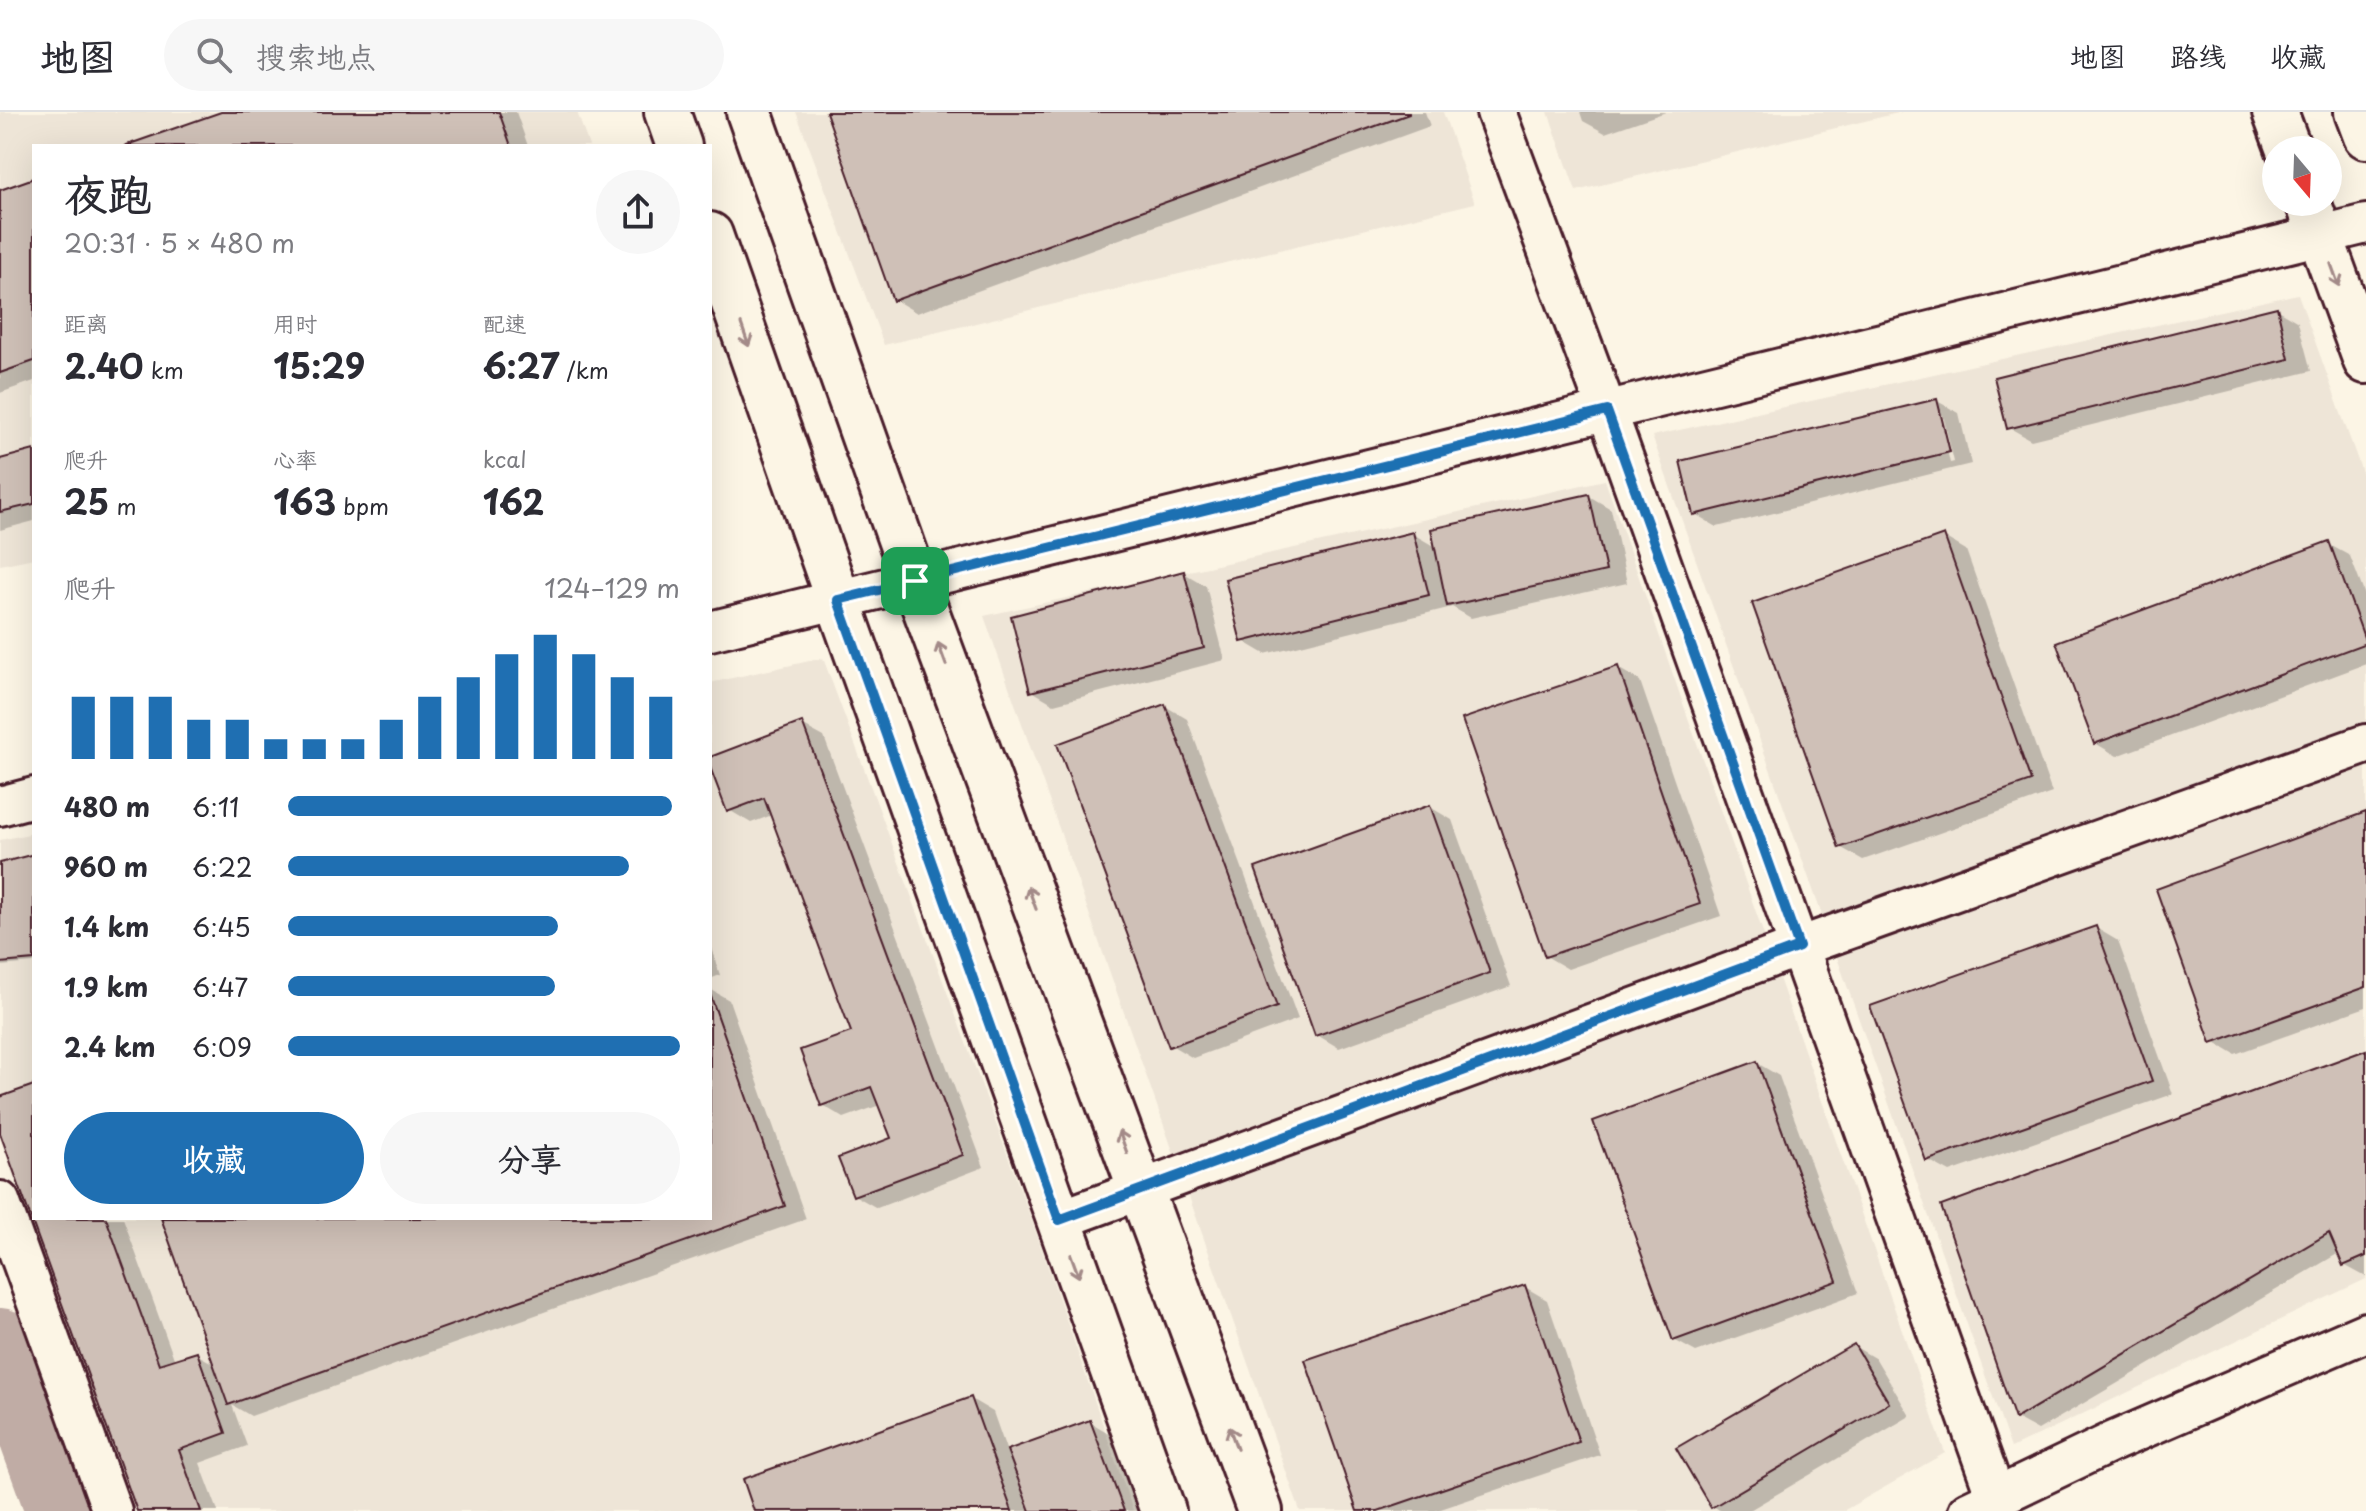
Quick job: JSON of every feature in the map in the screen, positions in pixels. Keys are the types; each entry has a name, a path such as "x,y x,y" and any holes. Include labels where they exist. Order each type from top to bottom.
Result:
{"street":[{"path":"667,112 678,144"},
{"path":"749,112 915,581 1260,1511"},
{"path":"1496,112 1799,947 1982,1504 2112,1442 2366,1332"},
{"path":"2275,112 2284,136"},
{"path":"2357,112 2366,136"},
{"path":"2314,219 2366,361"},
{"path":"712,631 1607,411 2314,219 2366,224"},
{"path":"712,241 1163,1511"},
{"path":"1059,1220 1799,947 2366,744"},
{"path":"0,806 32,798"},
{"path":"0,1201 112,1511"}],"shaded area":[{"path":"0,112 577,112 588,144 32,144 32,558 0,565"},
{"path":"796,112 1443,112 1475,203 884,345"},
{"path":"1548,112 1902,112 1576,191"},
{"path":"2298,294 2366,483 2366,1279 2011,1448 1652,436"},
{"path":"1605,480 1945,1453 1843,1511 1300,1511 984,616"},
{"path":"823,658 1032,1221 1133,1511 125,1511 0,1135 0,840 32,833 32,1220 712,1220 712,683"}],"building":[{"path":"221,112 499,112 510,144 130,144"},
{"path":"826,112 1409,112 1409,114 893,301"},
{"path":"32,179 32,362 0,373 0,190"},
{"path":"2277,307 2289,359 2007,429 1994,377"},
{"path":"1937,399 1950,452 1693,515 1680,461"},
{"path":"32,451 32,504 0,512 0,459"},
{"path":"1589,494 1606,571 1447,606 1431,529"},
{"path":"1413,532 1429,595 1241,642 1225,579"},
{"path":"1944,535 2031,781 1839,848 1752,603"},
{"path":"2329,541 2366,643 2094,744 2056,642"},
{"path":"1184,571 1204,648 1030,692 1011,616"},
{"path":"1618,666 1700,904 1545,957 1462,719"},
{"path":"1165,704 1277,1007 1169,1047 1057,744"},
{"path":"802,722 963,1155 853,1196 838,1158 891,1138 871,1087 821,1106 800,1050 851,1032 764,798 727,812 712,772 712,756"},
{"path":"1430,805 1490,973 1315,1036 1255,868"},
{"path":"2366,812 2366,987 2211,1043 2156,889"},
{"path":"32,855 32,960 0,963 0,863"},
{"path":"2096,926 2152,1081 1926,1161 1870,1006"},
{"path":"712,1000 785,1206 228,1405 162,1220 712,1220"},
{"path":"2366,1050 2366,1256 2343,1266 2329,1233 2015,1419 1941,1206"},
{"path":"1757,1061 1837,1281 1673,1341 1593,1121"},
{"path":"32,1086 32,1220 107,1220 159,1364 197,1352 226,1433 179,1450 201,1511 137,1511 0,1133 0,1097"},
{"path":"1525,1285 1579,1442 1378,1511 1357,1511 1305,1360"},
{"path":"1854,1344 1889,1403 1711,1508 1676,1448"},
{"path":"971,1397 1012,1511 754,1511 743,1479"},
{"path":"1090,1420 1124,1511 1030,1511 1007,1450"}],"waterway":[{"path":"0,1343 61,1511"}],"route":[{"path":"1607,411 1799,947 1059,1220 838,600 915,581 1607,411"}]}
